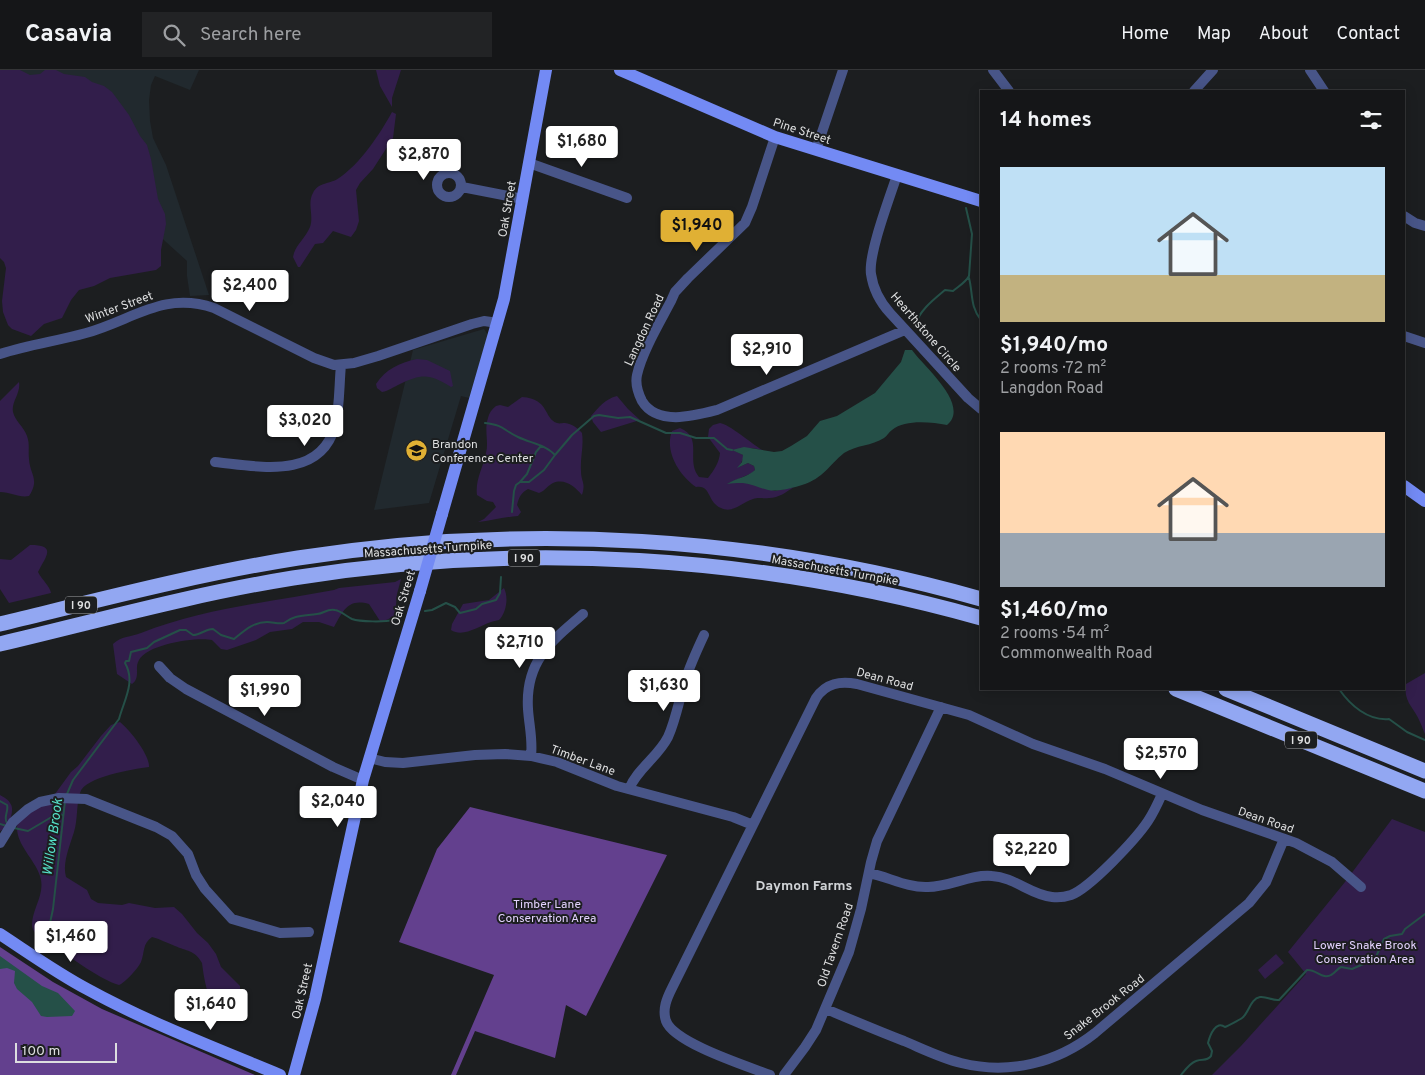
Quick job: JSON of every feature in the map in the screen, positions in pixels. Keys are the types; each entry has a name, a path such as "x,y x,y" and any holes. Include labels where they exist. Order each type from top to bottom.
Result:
{"highway":[{"name":"Massachusetts Turnpike","path":"0,624 162,585 299,558 408,544 526,538 594,538 653,541 754,551 871,571 980,598"},
{"name":"Massachusetts Turnpike","path":"0,644 200,597 290,579 408,563 516,558 634,559 743,569 843,585 917,601 980,618"},
{"name":"I 90","path":"1178,690 1425,791"},
{"name":"I 90","path":"1228,690 1425,771"}],"main road":[{"name":"Oak Street","path":"294,1075 315,999 363,780 498,323 546,70"},
{"name":"Pine Street","path":"620,70 775,137 980,201"},
{"path":"1405,487 1425,501"},
{"path":"0,934 65,976 110,1001 168,1028 280,1075"}],"street":[{"path":"816,150 843,70"},
{"path":"993,70 1008,90"},
{"path":"1195,90 1213,70"},
{"path":"1310,70 1323,90"},
{"name":"Langdon Road","path":"775,137 752,207 744,223 688,278 675,292 670,301 637,372 637,387 644,404 657,414 675,417 694,416 717,410 905,330"},
{"path":"529,163 628,198"},
{"name":"Hearthstone Circle","path":"897,175 874,250 871,272 876,290 883,304 905,330 968,398 980,407"},
{"path":"462,187 523,199"},
{"path":"1405,217 1415,223 1425,226"},
{"name":"Winter Street","path":"0,354 88,332 169,303 198,303 214,308 327,364 341,365 378,356 472,324 484,321 498,323"},
{"path":"1405,336 1425,343"},
{"path":"215,462 281,467 302,463 318,453 325,446 334,428 338,412 341,365"},
{"path":"531,756 532,737 528,696 532,672 539,658 550,644 584,614"},
{"path":"629,789 634,779 655,757 668,736 689,668 704,635"},
{"path":"159,666 170,678 186,689 333,767 363,780"},
{"name":"Dean Road","path":"770,1075 683,1039 668,1026 664,1011 672,988 816,698 829,685 844,682 857,684 979,719 1034,744 1105,769 1217,816 1306,847 1332,862 1361,887"},
{"name":"Old Tavern Road","path":"784,1075 811,1039 826,1009 852,942 863,904 873,851 941,707"},
{"name":"Timber Lane","path":"369,758 385,762 403,763 475,755 505,754 531,756 557,762 606,782 732,817 753,825"},
{"path":"868,873 910,885 930,887 976,876 999,876 1019,883 1044,896 1057,898 1070,896 1097,876 1136,836 1148,820 1162,794"},
{"path":"0,843 13,822 28,809 40,802 68,797 86,799 156,827 172,836 188,854 196,875 205,889 232,919 280,933 309,932"},
{"name":"Snake Brook Road","path":"826,1009 933,1054 972,1066 989,1068 1014,1067 1037,1064 1054,1058 1095,1033 1248,903 1266,882 1284,839"}],"shaded area":[{"path":"0,70 199,70 190,90 155,76 151,85 149,100 153,138 166,165 209,295 190,296 187,261 133,212"},
{"name":"Brandon Conference Center","path":"484,329 488,335 469,398 461,396 429,503 374,510 413,350"},
{"path":"905,350 912,350 943,386 953,407 953,417 947,425 918,422 904,424 891,431 879,441 844,453 816,479 794,487 768,490 745,483 727,484 755,470 754,466 748,463 737,468 742,462 743,455 732,450 744,447 774,452 782,451 791,446 807,436 820,421 837,416 875,393 901,362"},
{"path":"0,956 42,986 58,993 75,1011 72,1016 41,1016 32,1002 17,989 14,983 15,971 7,968 0,969"}],"green space":[{"path":"0,70 20,70 30,75 40,74 45,70 56,70 64,74 85,77 112,92 129,115 147,145 158,199 165,214 166,224 161,250 161,266 156,270 110,278 94,286 79,290 71,300 62,318 44,324 31,336 12,329 8,325 3,312 2,301 6,268 0,258"},
{"path":"376,70 401,70 392,98 392,107 380,86"},
{"path":"392,112 396,114 393,138 373,169 356,190 359,221 356,230 351,237 333,231 323,243 315,244 300,267 298,267 293,257 295,250 310,227 311,197 315,189 339,178 362,157 382,130"},
{"path":"417,359 427,360 450,371 453,386 451,387 432,377 426,376 408,380 382,392 377,388 376,384 389,371 404,362"},
{"path":"19,382 19,390 13,405 13,412 28,439 30,464 34,477 34,485 29,496 18,496 0,492 0,401"},
{"path":"617,396 640,420 601,432 591,416 606,401"},
{"path":"522,397 537,401 553,421 570,424 582,433 581,475 584,487 582,495 566,482 553,483 539,493 528,489 522,494 517,505 521,512 518,516 478,522 484,519 496,507 493,502 477,495 478,479 487,449 486,427 488,416 496,406 508,407"},
{"path":"720,423 734,430 762,450 752,448 733,450 743,455 739,467 748,463 754,466 755,470 729,483 748,482 775,491 794,487 776,497 749,500 730,510 721,508 713,502 704,488 696,487 684,477 672,455 670,439 672,431 680,428 691,437 695,470 699,477 708,478 717,463 720,453 708,437 709,429 713,425"},
{"path":"30,545 44,547 47,550 46,557 38,572 51,593 9,603 0,589 0,559 11,560"},
{"path":"401,579 397,594 395,616 384,621 380,621 369,604 356,603 351,604 343,611 334,627 319,622 303,622 292,629 270,632 256,640 227,650 221,649 212,640 205,639 173,643 144,654 139,660 137,675 132,684 117,674 113,644 123,638 212,612 339,588 395,582"},
{"path":"504,588 506,592 506,605 499,620 466,632 461,633 451,630 452,624 463,604 489,600"},
{"path":"1425,673 1425,734 1405,690 1406,684"},
{"path":"120,722 143,749 149,767 99,778 83,787 80,793 75,827 66,860 66,877 87,890 91,899 98,903 122,905 129,903 155,908 174,907 208,943 216,954 221,967 240,986 240,992 223,1006 216,1005 212,1000 205,983 202,963 190,951 152,937 145,945 140,964 119,985 103,978 41,939 33,929 34,913 40,895 41,883 37,869 24,849 18,835 18,820 55,794 101,736 111,725"},
{"path":"0,795 7,799 12,806 12,814 6,826 0,831"},
{"name":"Timber Lane Conservation Area","path":"470,807 667,855 586,1016 566,1005 555,1058 475,1031 456,1075 451,1075 494,975 399,942 437,849"},
{"name":"Lower Snake Brook Conservation Area","path":"1392,819 1425,832 1425,1075 1212,1075 1306,974 1288,952 1345,882"},
{"path":"0,947 53,982 102,1009 255,1075 0,1075"},
{"path":"1276,954 1284,963 1265,979 1258,970"}],"waterway":[{"name":"Willow Brook","path":"915,325 924,310 945,290 953,291 969,276 972,234 966,208"},
{"path":"969,278 973,305 980,319"},
{"name":"Willow Brook","path":"512,512 516,485 520,482 529,482 544,470 572,435 594,416 630,417 666,433 680,433 696,438 714,438 727,449 732,450"},
{"path":"485,423 500,426 518,437 546,448 554,454"},
{"path":"520,482 527,474 536,452 541,446"},
{"name":"Willow Brook","path":"425,611 432,610 446,603 455,607 460,613 476,609 482,604 496,600 500,593 501,577"},
{"name":"Willow Brook","path":"67,794 73,780 119,719 129,684 128,670 125,663 129,661 131,652 147,648 154,642 180,630 186,630 193,635 213,629 221,635 234,639 249,628 262,622 284,623 295,617 319,614 330,610 341,612 356,620 394,620"},
{"path":"1340,690 1348,701 1360,711 1381,719 1389,719 1407,732 1425,740"},
{"path":"0,801 7,805 7,823"},
{"name":"Willow Brook","path":"47,937 53,909 65,801"},
{"path":"14,828 28,831 55,815 62,815"},
{"path":"0,824 7,826"},
{"path":"1181,1075 1194,1062 1208,1059 1211,1056 1212,1051 1208,1043 1216,1027 1219,1025 1225,1027 1242,1018 1257,998 1263,997 1279,1000 1307,970 1328,976 1341,967 1352,969 1375,959 1384,939 1402,934 1405,929 1425,914"}],"place":[{"name":"Brandon Conference Center","path":"416,451"}],"district":[{"name":"Daymon Farms","path":"804,885"}]}
